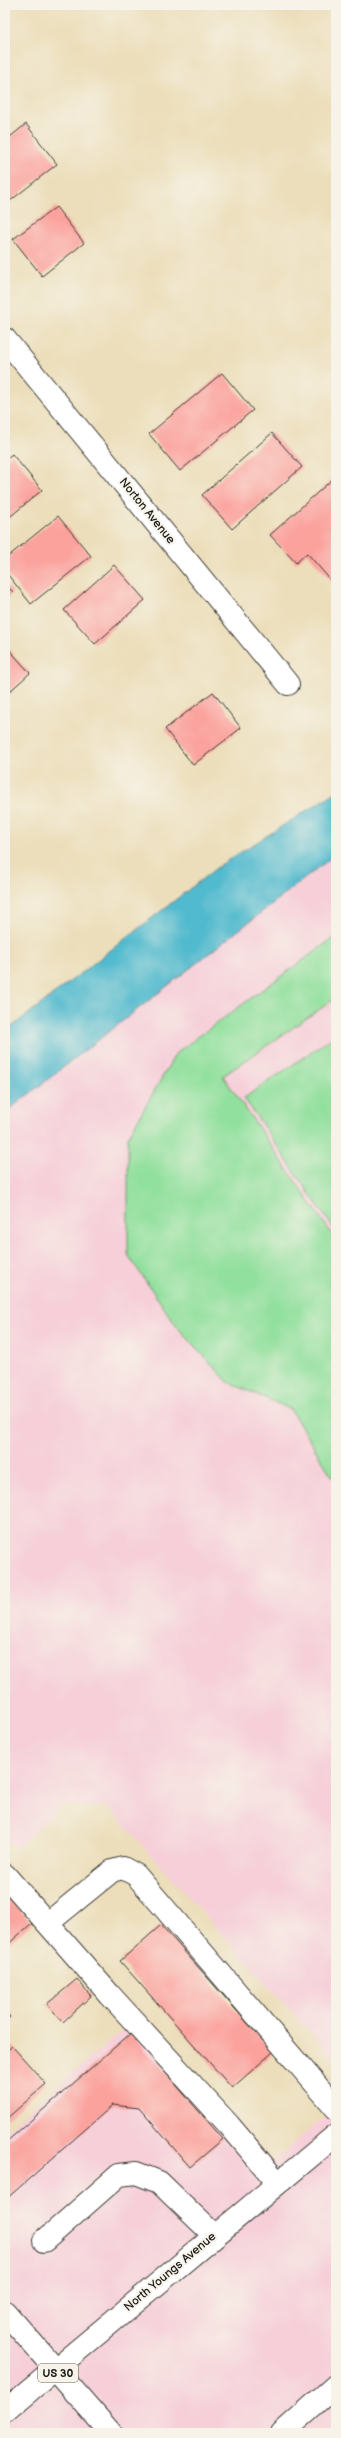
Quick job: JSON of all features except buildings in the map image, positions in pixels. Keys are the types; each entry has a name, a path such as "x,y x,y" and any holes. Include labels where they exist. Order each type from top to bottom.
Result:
{"street":[{"name":"Norton Avenue","path":"5,338 288,684"},
{"path":"48,1923 112,1871 123,1868 136,1874 336,2108"},
{"path":"5,1874 278,2183"},
{"name":"North Youngs Avenue","path":"5,2411 54,2368 336,2134"},
{"path":"44,2241 119,2175 136,2173 159,2182 214,2235"},
{"name":"US 30","path":"5,2312 111,2433"},
{"path":"282,2433 336,2385"}],"shaded area":[{"path":"336,854 336,2061 108,1807 62,1805 15,1849 5,1837 5,1113"},
{"path":"143,2013 272,2163 336,2106 336,2433 5,2433 5,2131"}],"green space":[{"path":"336,936 336,998 223,1076 336,1240 336,1476 333,1478 290,1409 228,1382 177,1327 128,1255 128,1137 176,1053"},
{"path":"336,1035 336,1232 244,1098"}],"water":[{"path":"336,792 336,854 5,1113 5,1032 219,866"}]}
